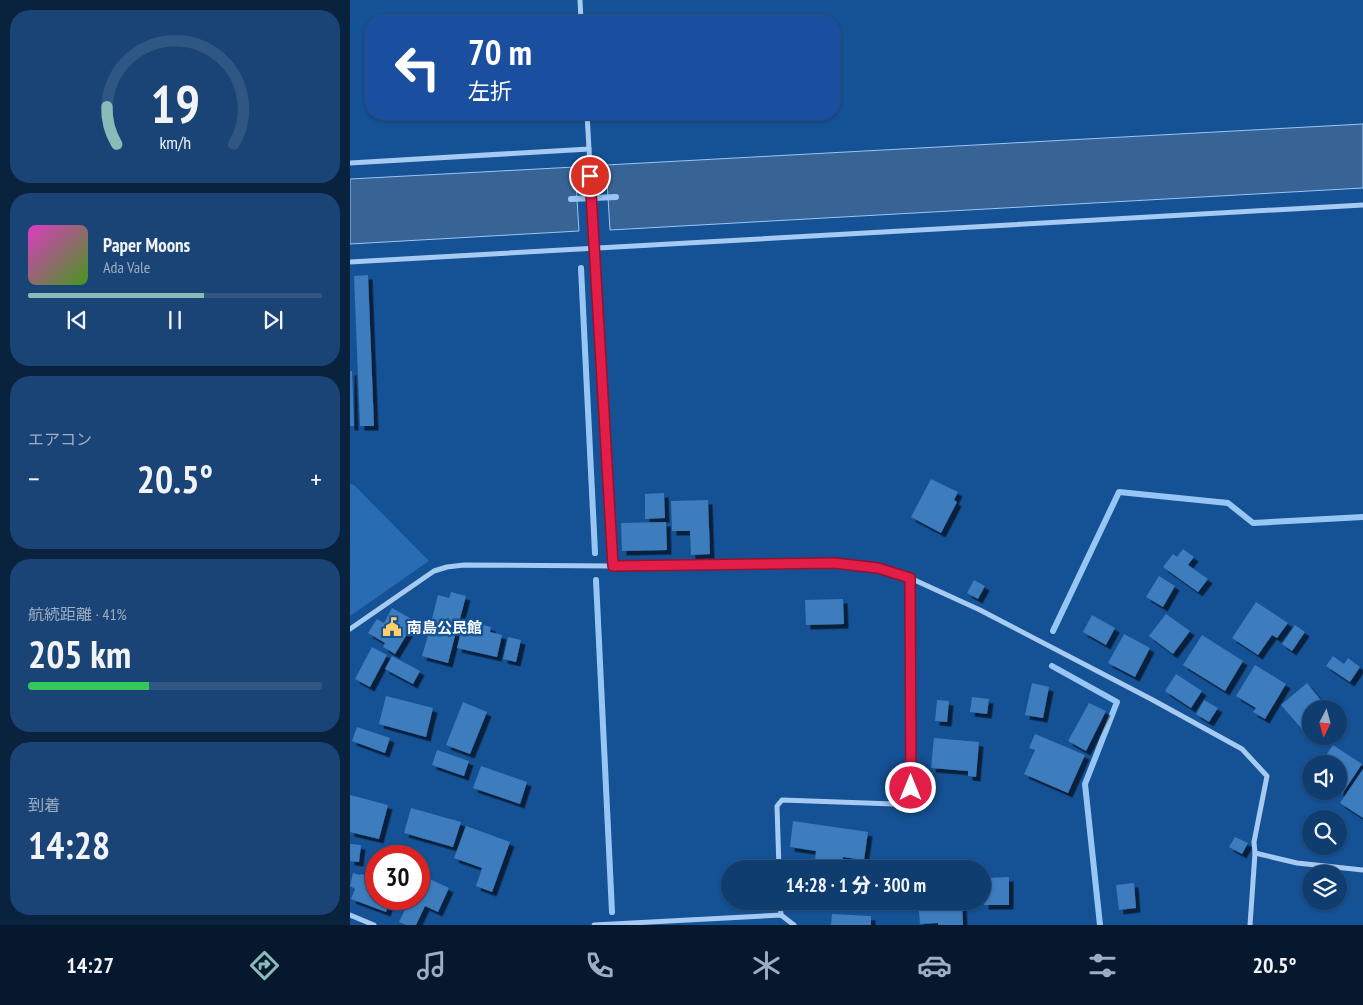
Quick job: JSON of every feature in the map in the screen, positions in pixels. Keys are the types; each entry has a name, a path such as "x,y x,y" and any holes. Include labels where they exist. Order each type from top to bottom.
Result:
{"street":[{"path":"580,0 581,15"},
{"path":"587,120 613,566"},
{"path":"350,163 589,149"},
{"path":"350,262 1363,205"},
{"path":"350,629 434,572 447,566 834,563 878,568 910,578 980,610 1151,699 1242,749 1267,776 1254,842 1255,853 1250,925"},
{"path":"779,860 777,806 782,800 894,804 906,798 911,788 910,578"},
{"path":"1255,853 1297,863 1363,870"},
{"path":"781,910 781,915"},
{"path":"350,915 374,925"},
{"path":"594,925 781,915 794,925"}],"shaded area":[{"path":"1363,124 1363,188 610,230 606,165"},
{"path":"575,167 579,231 350,244 350,179"},
{"path":"350,484 354,485 429,561 350,616"}],"building":[{"path":"368,275 374,426 360,426 354,276"},
{"path":"350,371 352,371 354,426 350,426"},
{"path":"931,479 958,492 954,500 957,502 941,533 911,517"},
{"path":"664,493 665,518 645,519 645,494"},
{"path":"708,500 710,554 691,555 690,531 672,531 671,501"},
{"path":"666,522 667,550 622,551 621,523"},
{"path":"1183,549 1194,557 1188,565 1208,579 1198,592 1163,567 1173,554 1177,557"},
{"path":"1159,576 1175,586 1163,607 1146,597"},
{"path":"974,580 985,586 978,599 967,593"},
{"path":"451,592 466,596 457,630 431,623 438,595 449,598"},
{"path":"843,599 844,624 806,625 805,600"},
{"path":"1256,602 1288,623 1277,638 1272,635 1258,655 1232,638"},
{"path":"392,608 415,621 395,654 383,647 385,643 368,633 377,619 384,623"},
{"path":"1166,614 1190,631 1173,654 1149,636"},
{"path":"1092,615 1115,628 1106,645 1083,632"},
{"path":"464,620 491,627 490,632 502,635 497,657 457,648"},
{"path":"431,625 456,632 448,663 422,656"},
{"path":"1295,625 1305,632 1292,651 1282,644"},
{"path":"1124,634 1150,648 1135,677 1108,663"},
{"path":"1202,635 1243,661 1225,691 1183,665"},
{"path":"508,637 521,640 516,662 503,659"},
{"path":"372,647 387,655 370,687 355,679"},
{"path":"392,656 420,671 413,684 385,669"},
{"path":"1333,656 1344,664 1348,658 1360,667 1350,682 1326,666"},
{"path":"1255,665 1286,684 1265,719 1253,712 1256,708 1236,696"},
{"path":"1176,674 1202,691 1191,708 1165,691"},
{"path":"1032,683 1049,687 1043,718 1025,715"},
{"path":"1307,683 1321,700 1302,700 1302,729 1281,705"},
{"path":"386,696 433,708 426,737 379,724"},
{"path":"972,697 989,699 987,714 970,712"},
{"path":"937,700 949,701 947,722 935,721"},
{"path":"1204,700 1218,708 1209,722 1196,714"},
{"path":"463,702 487,712 470,754 446,745"},
{"path":"1089,703 1106,711 1086,751 1068,741"},
{"path":"357,727 390,738 385,753 352,741"},
{"path":"1035,734 1085,755 1068,793 1024,774 1035,750 1029,748"},
{"path":"934,738 979,742 976,777 968,776 968,771 931,768"},
{"path":"1333,745 1362,764 1347,786 1347,755 1326,755"},
{"path":"437,750 469,761 464,776 432,765"},
{"path":"481,766 527,782 520,804 473,788"},
{"path":"1363,769 1363,818 1340,803 1342,800 1347,800 1347,793"},
{"path":"350,795 388,805 379,839 350,832"},
{"path":"411,808 461,822 453,847 404,833"},
{"path":"793,821 868,832 864,860 843,857 843,860 815,860 816,851 790,847"},
{"path":"466,826 510,842 492,892 476,886 482,868 454,858"},
{"path":"1235,837 1248,843 1242,854 1229,847"},
{"path":"350,844 361,845 359,862 350,861"},
{"path":"353,873 365,875 365,904 351,899 355,889 350,886"},
{"path":"1009,877 1009,905 991,905 991,878"},
{"path":"430,879 449,888 438,912 430,908"},
{"path":"1134,883 1136,908 1119,910 1116,885"},
{"path":"405,910 423,910 416,925 406,925 399,922"},
{"path":"919,910 962,910 963,925 920,924"},
{"path":"832,914 871,916 871,925 831,925"}],"waterway":[{"path":"571,199 616,197"},
{"path":"581,268 595,553"},
{"path":"1053,631 1119,492 1228,503 1253,523 1363,517"},
{"path":"596,580 612,912"},
{"path":"1052,666 1117,702 1085,784 1100,925"}],"place":[{"name":"南島公民館","path":"392,627"}],"route":[{"path":"590,176 613,566 834,563 878,568 910,578 911,788"}]}
